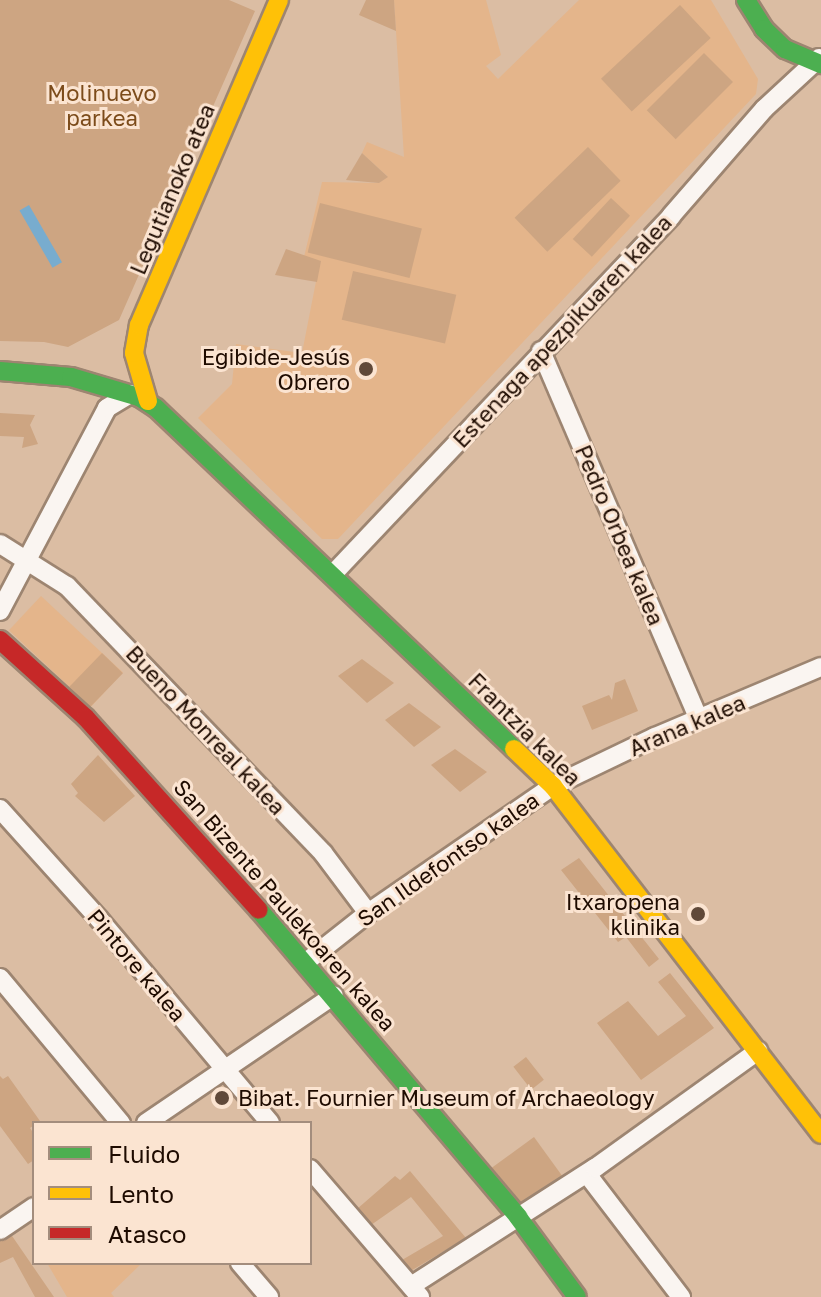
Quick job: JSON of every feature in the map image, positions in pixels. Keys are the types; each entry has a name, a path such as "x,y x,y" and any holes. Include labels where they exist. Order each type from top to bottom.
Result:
{"street":[{"name":"Legutianoko atea","path":"148,401 134,353 139,325 279,0"},
{"path":"746,0 772,37 787,71 788,85"},
{"path":"772,37 785,49 819,60"},
{"name":"Estenaga apezpikuaren kalea","path":"333,574 671,216 788,85 819,60"},
{"name":"Pedro Orbea kalea","path":"541,351 699,720"},
{"path":"0,371 59,375 148,401"},
{"path":"0,611 107,408 130,394"},
{"name":"Frantzia kalea","path":"148,401 553,786 821,1134"},
{"name":"Bueno Monreal kalea","path":"0,544 67,586 128,647 323,853 368,913"},
{"name":"San Bizente Paulekoaren kalea","path":"0,640 86,718 306,962 518,1217 577,1297"},
{"name":"Arana kalea","path":"553,786 821,667"},
{"name":"San Ildefontso kalea","path":"306,962 368,913 553,786"},
{"name":"Pintore kalea","path":"0,809 80,896 268,1121"},
{"path":"0,978 119,1121"},
{"path":"149,1121 334,995"},
{"path":"312,1171 416,1291 518,1217 587,1174 758,1051"},
{"path":"587,1174 681,1297"},
{"path":"3,1222 32,1208"},
{"path":"242,1265 269,1297"}],"shaded area":[{"path":"394,0 486,0 501,55 486,66 498,79 579,0 711,0 758,79 756,94 338,539 322,539 198,418 232,384 236,344 302,353 320,261 304,257 322,182 379,183 387,176 362,153 367,142 404,157"},
{"path":"41,596 123,672 91,707 9,630"},
{"path":"48,1265 140,1265 111,1293 114,1297 67,1297"}],"green space":[{"name":"Molinuevo parkea","path":"0,0 229,0 255,11 119,320 68,347 44,342 0,341"},
{"path":"366,0 394,0 396,31 359,15"},
{"path":"680,5 711,38 632,112 601,79"},
{"path":"704,53 733,82 676,139 647,110"},
{"path":"588,147 621,181 547,252 515,218"},
{"path":"362,153 388,177 379,183 346,180"},
{"path":"611,198 630,216 592,257 573,239"},
{"path":"320,203 422,228 410,278 308,252"},
{"path":"286,249 321,261 317,282 275,275"},
{"path":"353,271 456,295 445,344 342,320"},
{"path":"0,413 35,415 30,425 38,444 22,448 24,437 0,436"},
{"path":"102,653 123,673 90,707 69,687"},
{"path":"362,659 394,683 367,703 338,676"},
{"path":"625,679 638,711 592,730 582,706 609,695 612,700 615,683"},
{"path":"409,703 441,727 414,747 385,720"},
{"path":"455,749 487,772 460,792 431,765"},
{"path":"98,755 135,796 104,822 75,796 78,793 71,784"},
{"path":"579,858 659,959 649,967 626,937 618,942 561,870"},
{"path":"670,973 714,1028 641,1080 597,1023 628,1001 658,1036 686,1016 658,982"},
{"path":"526,1057 544,1080 531,1090 513,1067"},
{"path":"0,1076 3,1079 8,1076 40,1121 32,1121 30,1128 32,1161 28,1164 0,1126"},
{"path":"534,1137 565,1180 520,1213 489,1170"},
{"path":"410,1171 466,1238 409,1272 402,1260 443,1236 411,1197 371,1225 357,1209 395,1176 400,1180"},
{"path":"10,1233 54,1297 35,1297 13,1257 0,1263 0,1238"}],"water":[{"path":"29,205 62,262 52,268 19,210"}],"traffic: fast":[{"path":"746,0 764,29 785,49 821,64"},
{"path":"0,371 71,377 139,397 156,408 514,749"},
{"path":"259,910 518,1217 577,1297"}],"traffic: slow":[{"path":"148,401 134,353 139,325 279,0"},
{"path":"514,749 553,786 821,1134"}],"traffic: jam":[{"path":"0,640 86,718 259,910"}],"place":[{"name":"Egibide-Jesús Obrero","path":"366,369"},
{"name":"Itxaropena klinika","path":"698,914"},
{"name":"Bibat. Fournier Museum of Archaeology","path":"222,1098"}]}
